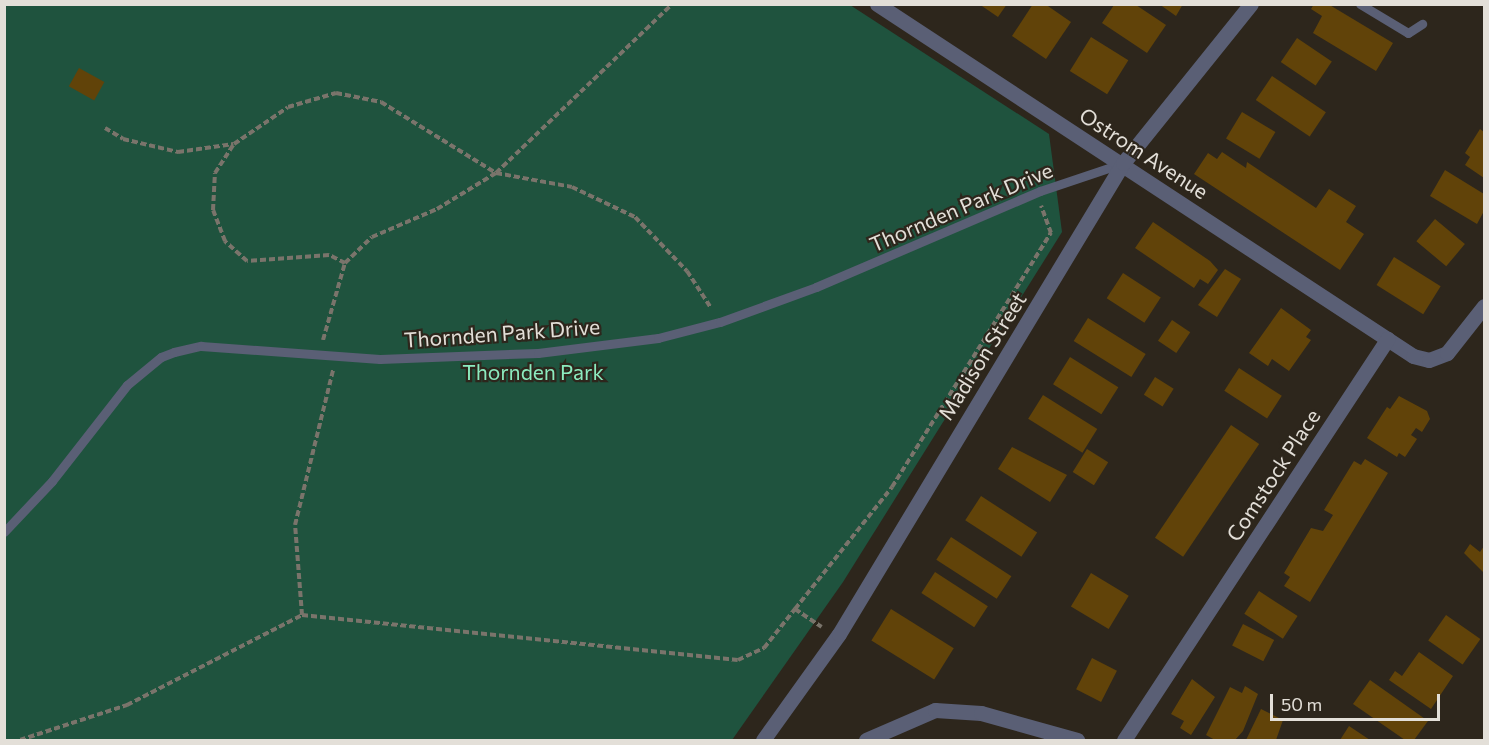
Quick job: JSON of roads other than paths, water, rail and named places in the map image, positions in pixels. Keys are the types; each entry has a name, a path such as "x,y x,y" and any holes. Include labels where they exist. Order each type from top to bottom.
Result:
{"street":[{"name":"Ostrom Avenue","path":"877,4 1387,339"},
{"name":"Madison Street","path":"763,741 839,634 1122,163 1251,4"},
{"path":"1387,339 1413,356 1439,358 1485,306"},
{"name":"Comstock Place","path":"1124,741 1387,339"},
{"path":"866,741 935,710 981,713 1077,741"}],"lane":[{"path":"1360,4 1407,33 1422,24"},
{"name":"Thornden Park Drive","path":"4,532 52,481 127,385 161,357 201,346 380,359 538,353 658,338 720,322 816,287 1036,193 1122,163"}],"park label":[{"name":"Thornden Park","path":"533,372"}]}
